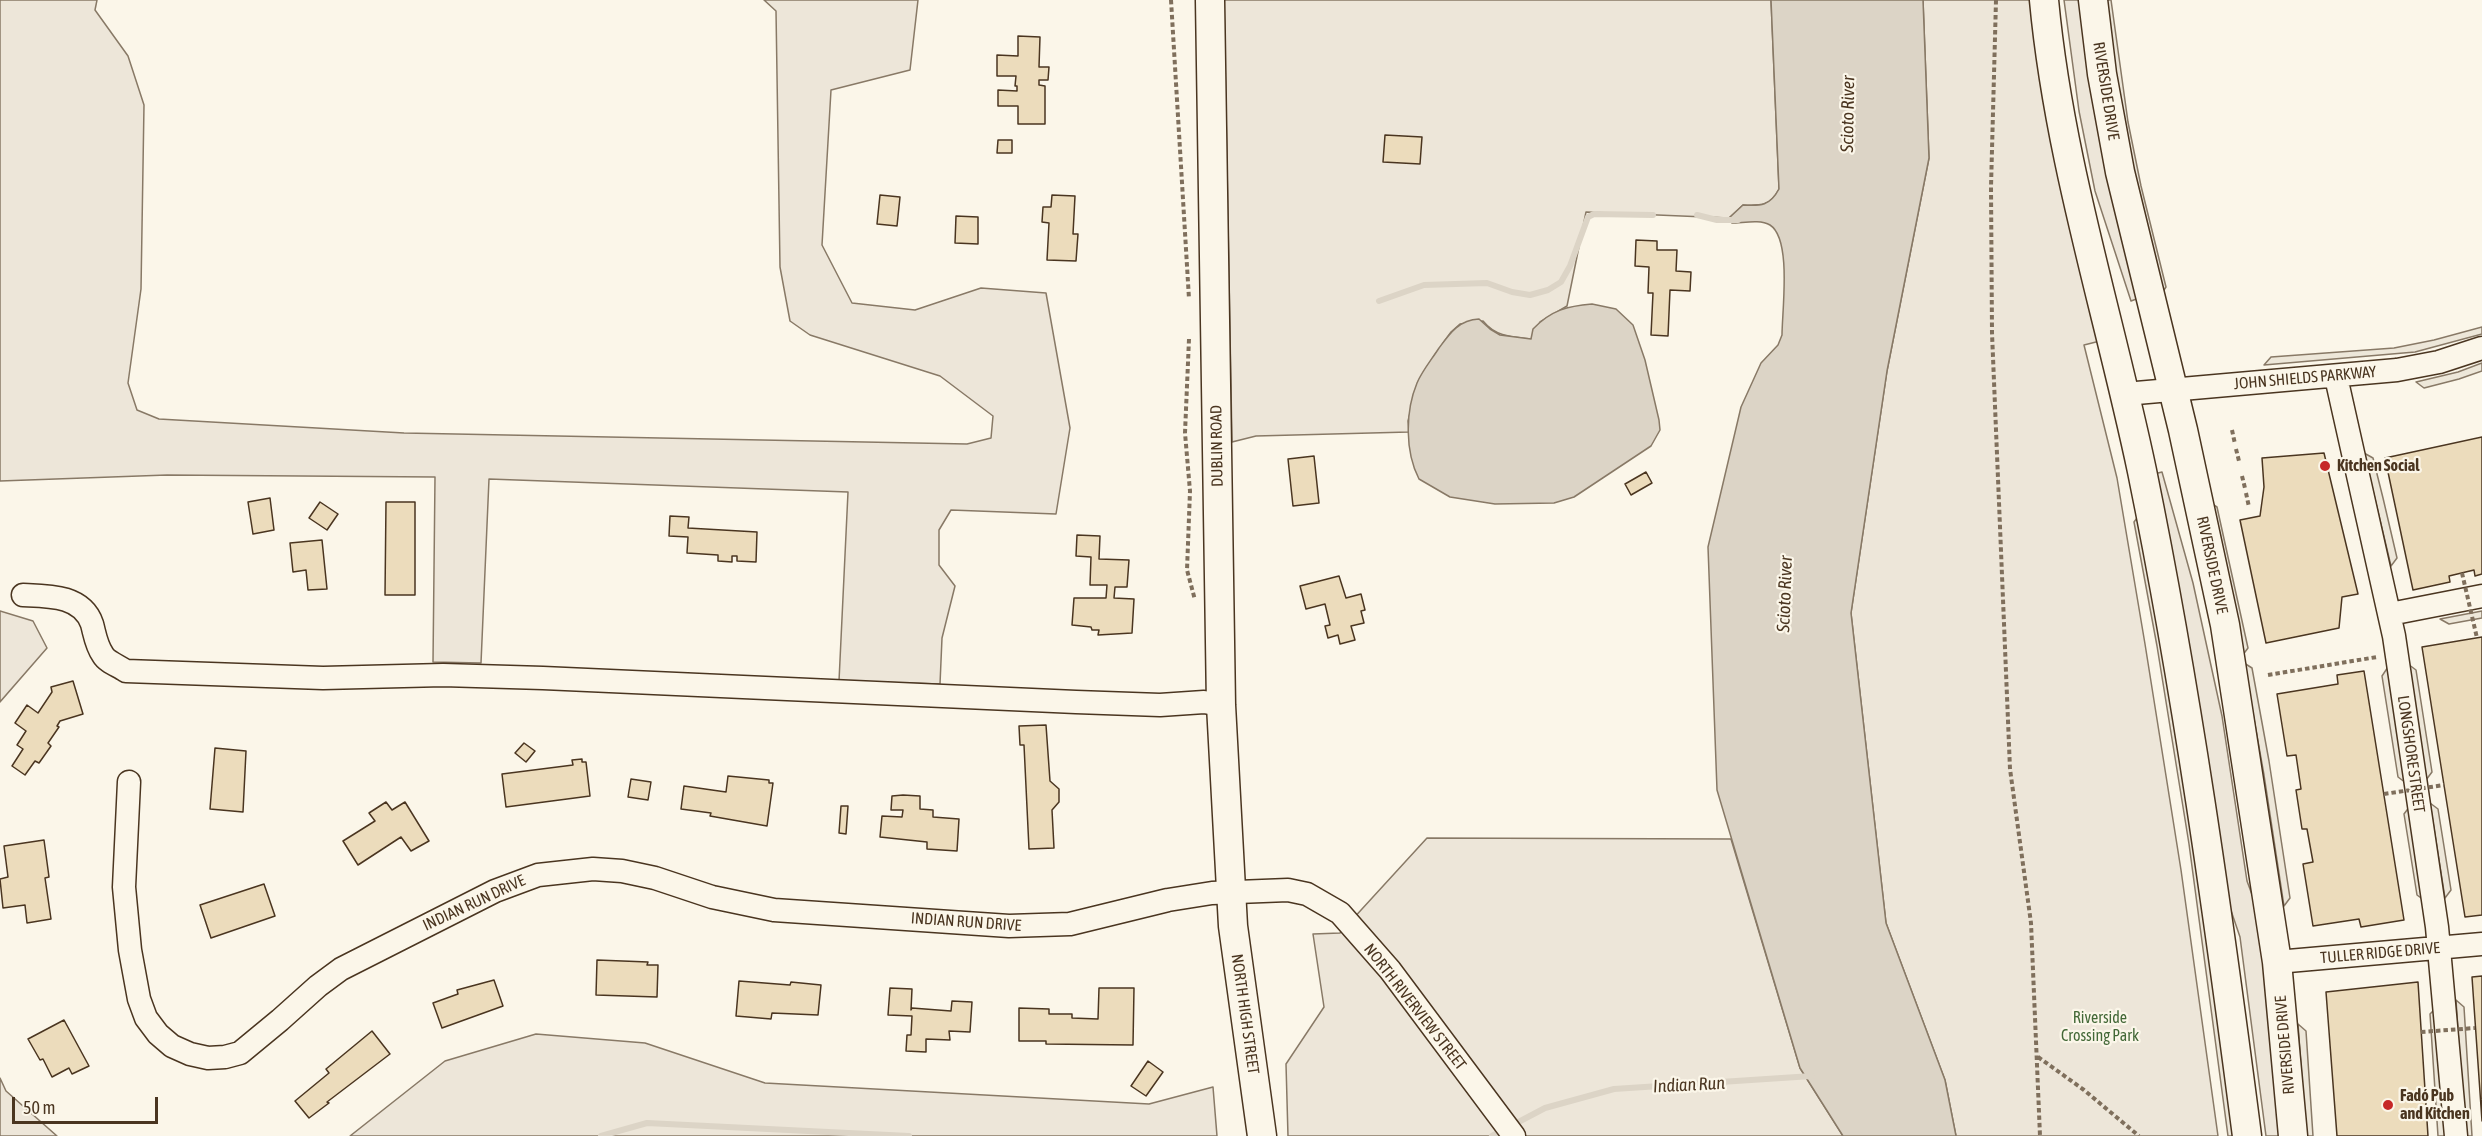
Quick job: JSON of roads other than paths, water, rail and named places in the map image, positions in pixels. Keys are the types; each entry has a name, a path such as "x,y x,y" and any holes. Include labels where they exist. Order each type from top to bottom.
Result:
{"main road":[{"name":"DUBLIN ROAD","path":"1210,0 1221,705 1230,892"},
{"path":"2044,0 2064,143 2125,394 2174,638 2218,921 2247,1136"},
{"name":"RIVERSIDE DRIVE","path":"2093,0 2102,74 2120,172 2225,625 2277,962 2293,1136"},
{"name":"NORTH HIGH STREET","path":"1230,892 1262,1136"}],"street":[{"name":"JOHN SHIELDS PARKWAY","path":"2125,394 2336,377 2419,366 2482,348"},
{"name":"LONGSHORE STREET","path":"2336,377 2390,614 2440,948 2456,1136"},
{"path":"23,595 56,596 79,606 91,621 96,642 104,657 126,671 323,678 442,675 543,678 1076,702 1160,705 1204,702 1221,705"},
{"path":"2390,614 2482,596"},
{"name":"INDIAN RUN DRIVE","path":"129,782 124,886 130,950 139,999 146,1018 158,1034 172,1046 190,1054 208,1058 240,1053 341,969 495,891 538,875 593,869 622,871 655,878 712,897 774,910 1010,926 1070,924 1168,900 1230,892"},
{"name":"NORTH RIVERVIEW STREET","path":"1230,892 1269,889 1307,894 1340,913 1390,970 1514,1136"},
{"name":"TULLER RIDGE DRIVE","path":"2277,962 2482,944"}],"water":[{"name":"Scioto River","path":"1771,0 1923,0 1929,158 1887,371 1851,613 1886,923 1945,1080 1956,1136 1843,1136 1800,1068 1717,790 1708,547 1741,407 1761,363 1778,345 1782,335 1784,276 1781,245 1777,233 1766,223 1732,223 1729,218 1743,205 1760,205 1768,202 1779,189"},
{"path":"1592,304 1616,309 1633,325 1645,360 1659,420 1660,430 1651,446 1574,497 1554,503 1495,504 1450,497 1419,479 1409,444 1410,406 1417,383 1451,332 1466,322 1479,319 1500,335 1531,339 1533,329 1546,317 1575,306"}],"waterway":[{"path":"1379,301 1424,285 1487,283 1512,292 1530,295 1548,290 1561,282 1570,266 1588,217 1594,214 1653,215"},
{"path":"1697,215 1717,220 1738,220"},
{"name":"Indian Run","path":"1492,1136 1545,1108 1614,1089 1812,1076"},
{"name":"Indian Run","path":"601,1136 647,1123 909,1136"}],"place":[{"name":"Kitchen Social","path":"2325,466"},
{"name":"Fadó Pub and Kitchen","path":"2388,1105"}],"park label":[{"name":"Riverside Crossing Park","path":"2100,1027"}]}
